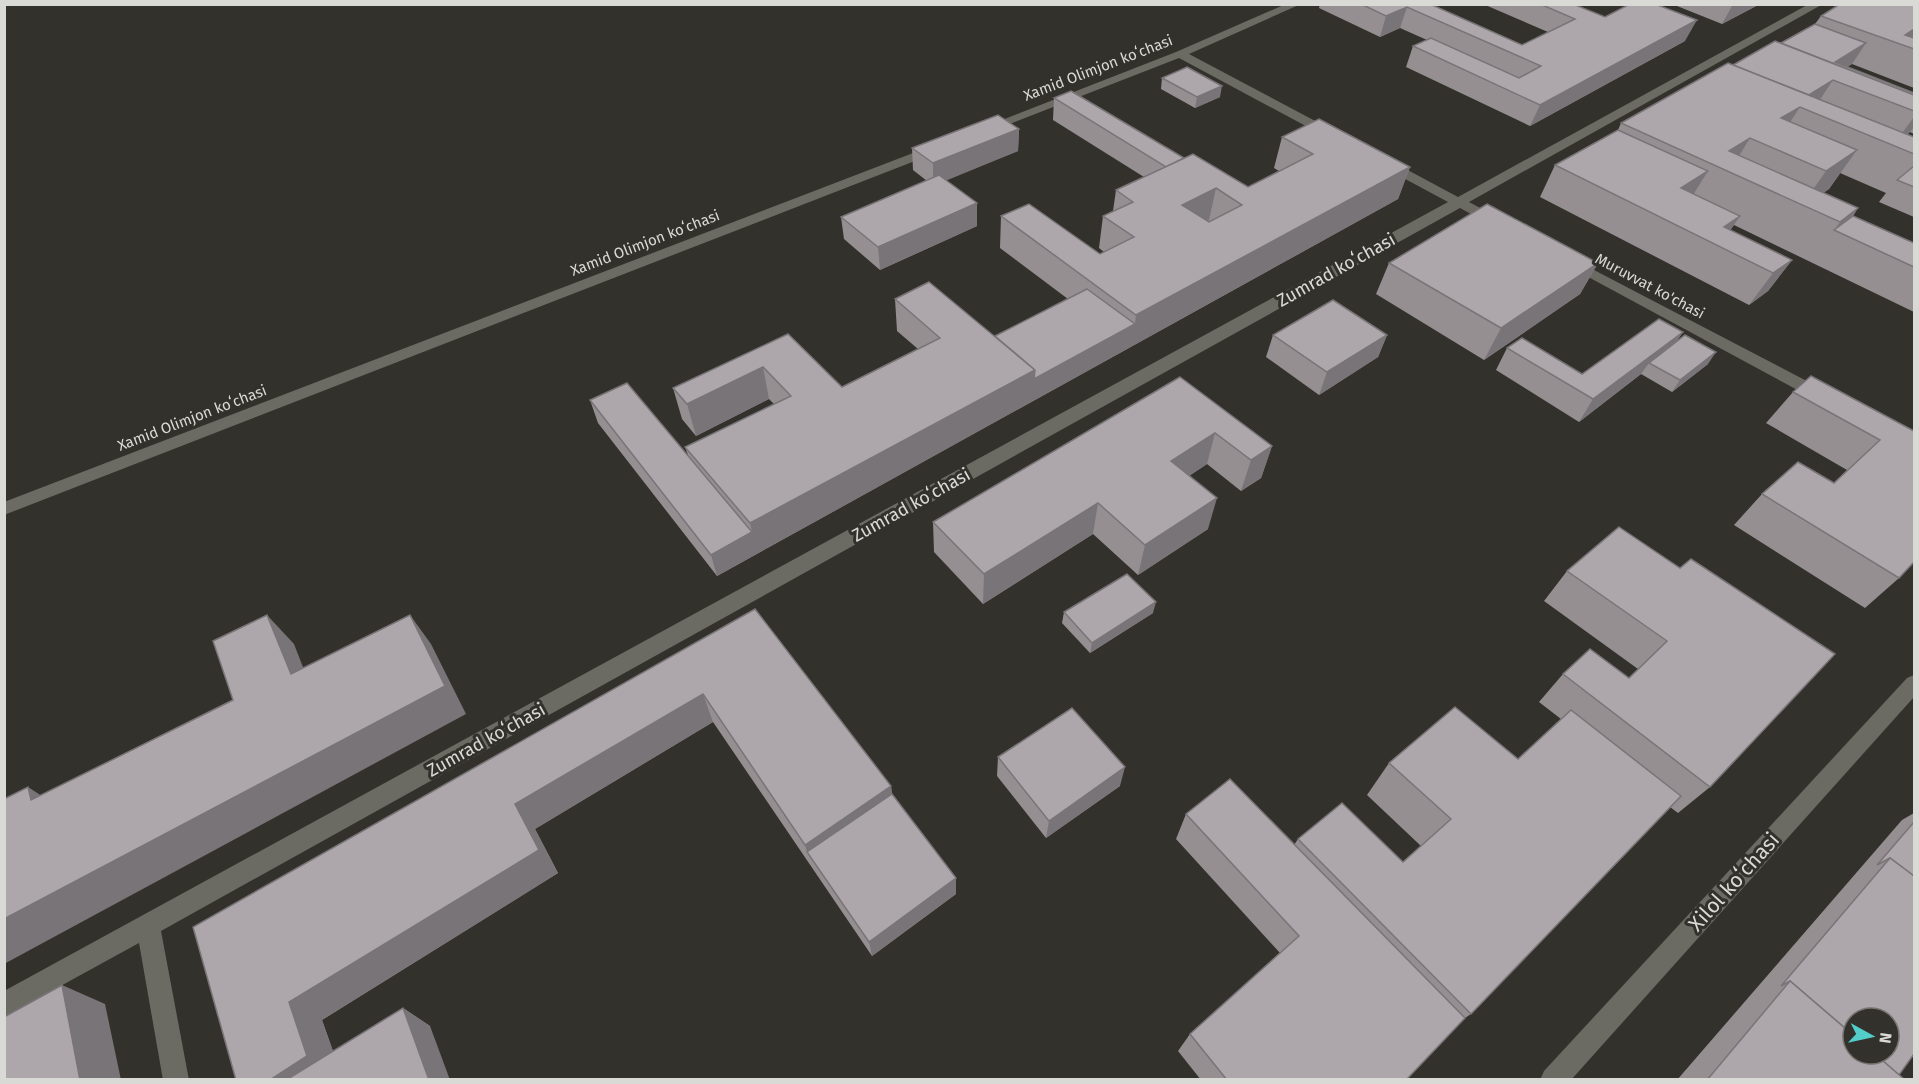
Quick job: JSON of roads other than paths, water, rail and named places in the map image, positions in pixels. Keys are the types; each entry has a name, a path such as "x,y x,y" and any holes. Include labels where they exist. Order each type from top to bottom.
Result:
{"street":[{"name":"Xamid Olimjon koʻchasi","path":"967,136 1180,54 1296,4"},
{"name":"Zumrad koʻchasi","path":"4,1005 1818,4"},
{"path":"1180,54 1345,142"},
{"name":"Xamid Olimjon koʻchasi","path":"4,509 945,145"},
{"path":"1376,158 1511,230"},
{"name":"Muruvvat ko'chasi","path":"1563,257 1832,401"},
{"name":"Xilol koʻchasi","path":"1553,1080 1914,684"},
{"path":"148,926 176,1080"}]}
